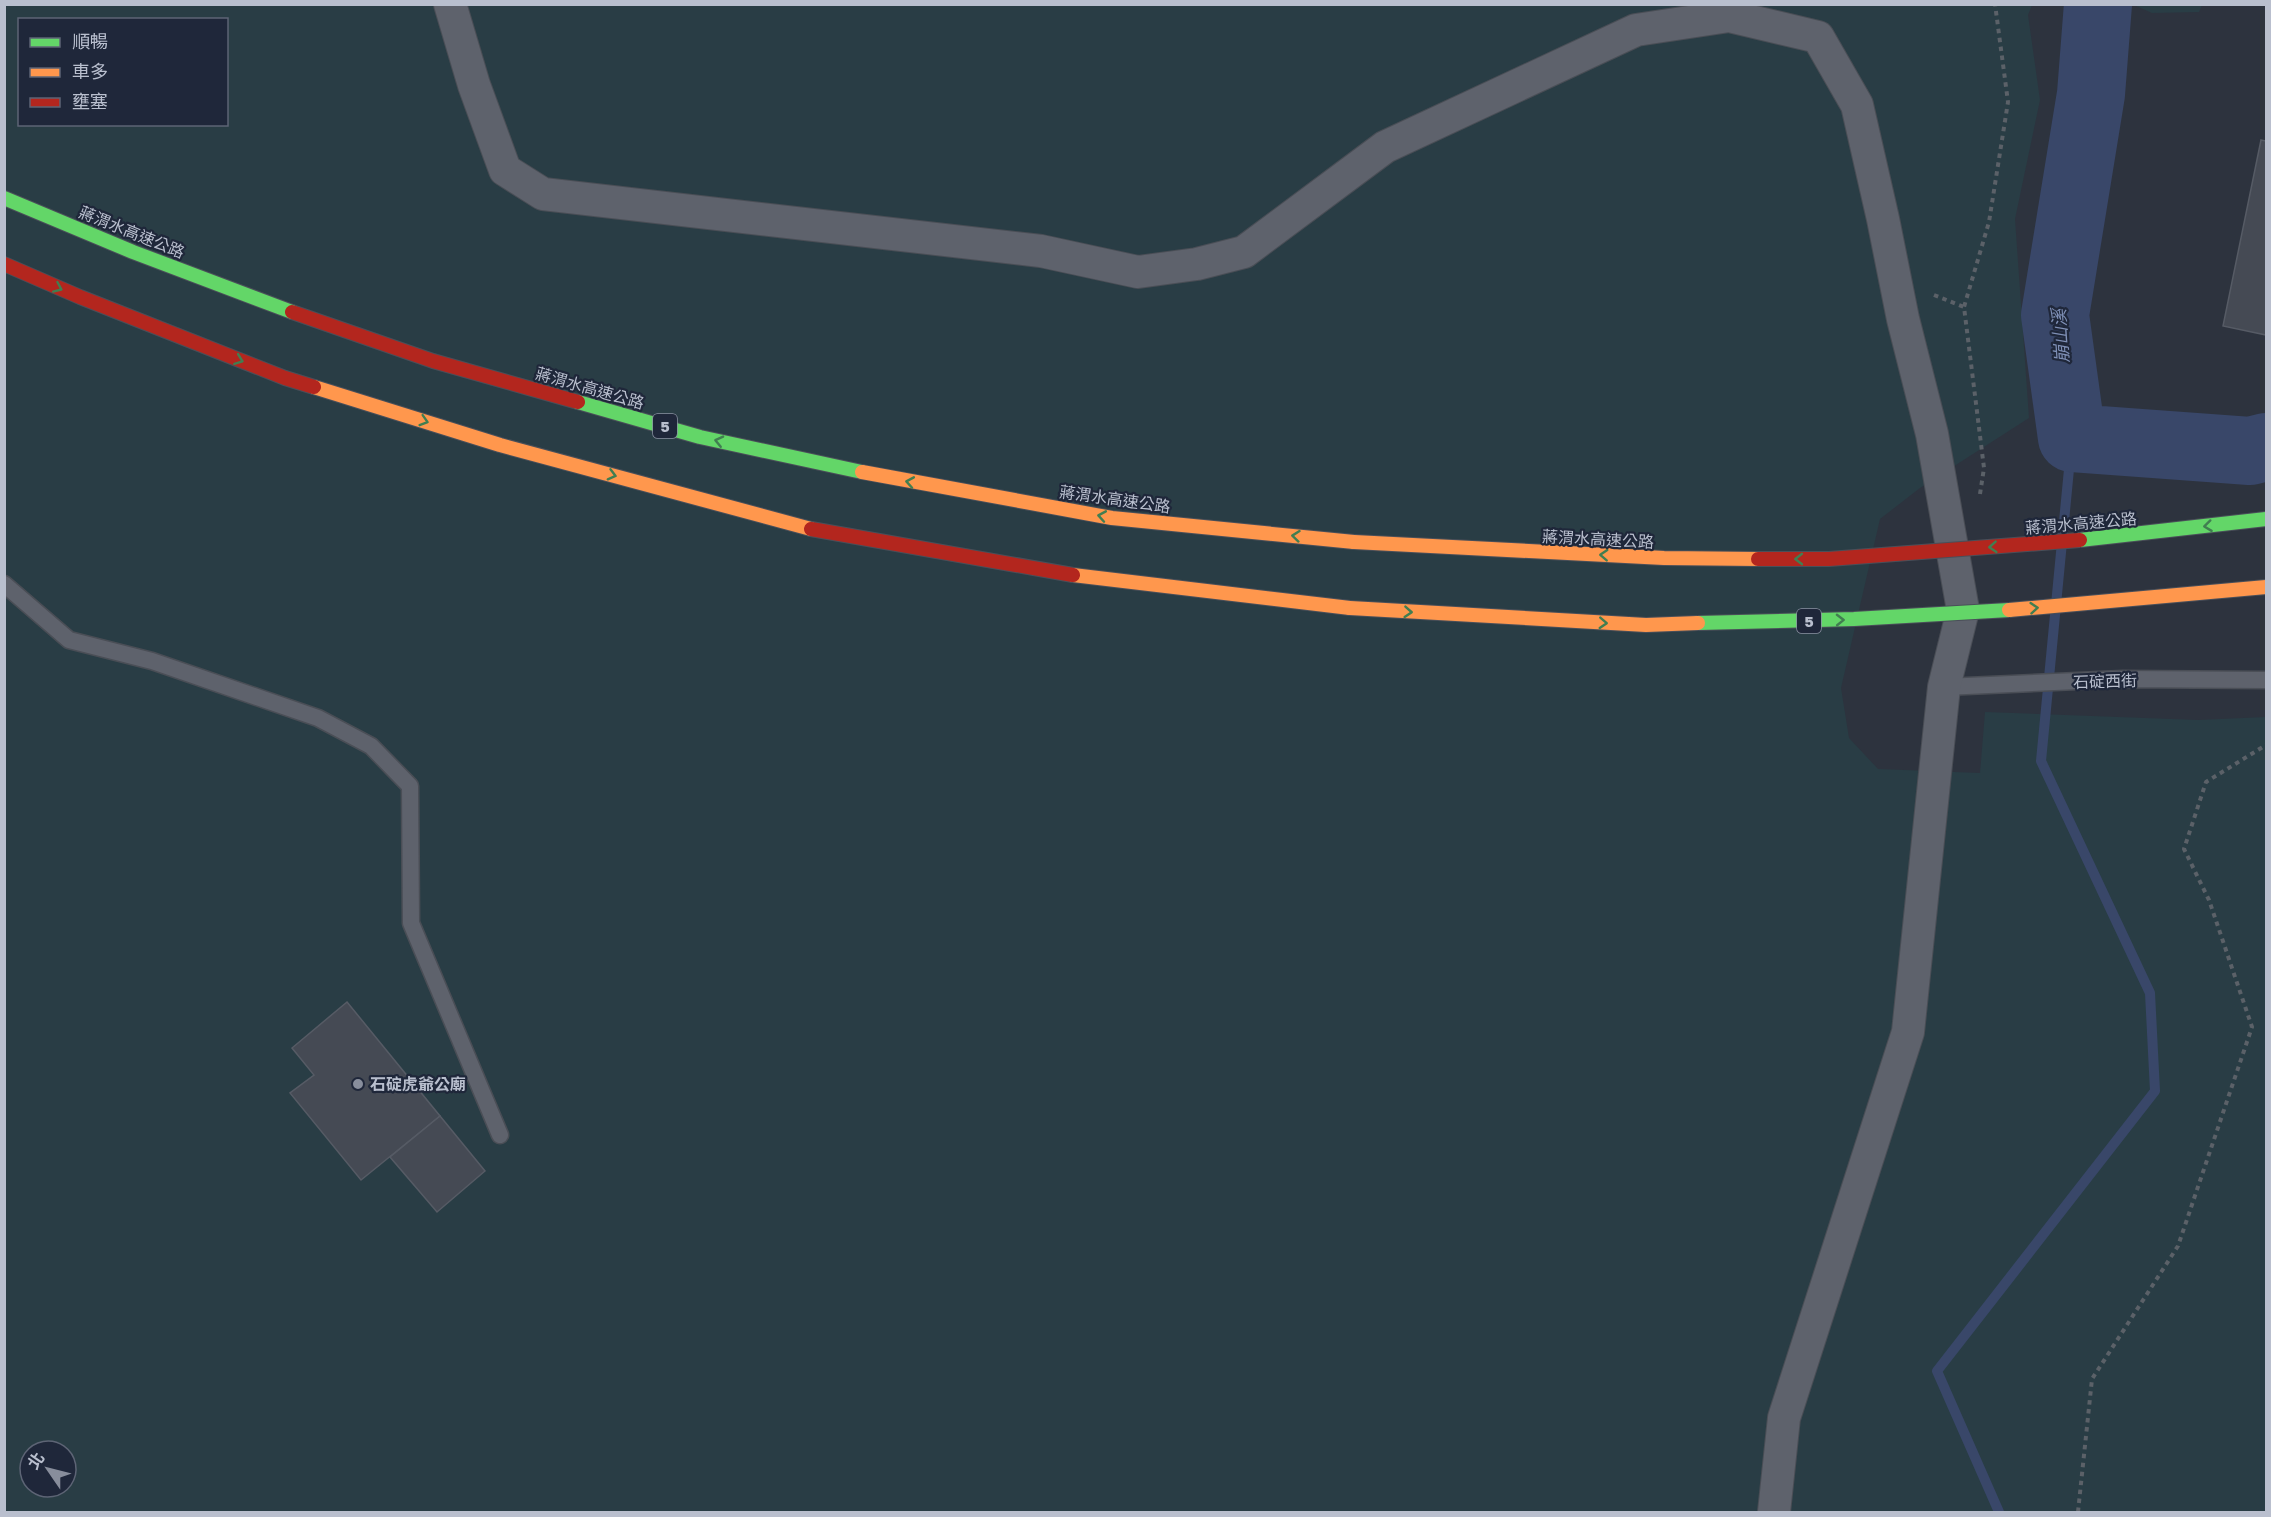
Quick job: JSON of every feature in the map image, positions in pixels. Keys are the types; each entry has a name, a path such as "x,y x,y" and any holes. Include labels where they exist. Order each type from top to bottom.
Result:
{"highway":[{"name":"蔣渭水高速公路","path":"4,198 133,252 316,321 433,361 700,436 888,478 1112,518 1354,542 1664,558 1829,559 2105,538 2266,519"},
{"name":"5","path":"4,264 80,297 285,378 500,445 808,528 1091,578 1350,608 1646,625 1854,620 2000,611 2266,587"}],"street":[{"path":"450,4 474,85 505,170 543,194 1041,251 1138,272 1197,264 1244,252 1385,147 1636,30 1729,16 1818,37 1857,105 1883,219 1902,319 1932,434 1963,610 1944,687 1908,1032 1784,1418 1774,1512"}],"lane":[{"path":"4,584 69,640 152,661 318,718 370,746 410,786 411,923 500,1135"},
{"name":"石碇西街","path":"1944,687 2123,679 2266,680"}],"path":[{"path":"1978,504 1984,468 1964,307 1989,222 2008,102 1995,4"},
{"path":"1925,292 1964,307"},
{"path":"2078,1512 2092,1379 2178,1246 2252,1027 2209,900 2184,849 2206,782 2266,745"}],"shaded area":[{"path":"2202,4 2199,12 2152,13 2134,5"},
{"path":"5,5 2032,5 2028,15 2040,100 2015,219 2029,418 1920,488 1880,519 1841,688 1849,738 1878,769 1980,773 1985,712 2198,720 2266,717 2266,1512 5,1512"}],"building":[{"path":"2261,140 2266,141 2266,335 2223,326"},
{"name":"石碇虎爺公廟","path":"347,1002 440,1116 361,1180 290,1093 314,1075 292,1048"},
{"path":"440,1116 485,1171 437,1212 390,1157"}],"waterway":[{"name":"崩山溪","path":"2098,4 2091,94 2055,315 2072,438 2250,451 2266,447"},
{"path":"1999,1512 1937,1371 2155,1091 2150,993 2041,761 2072,438"}],"traffic: fast":[{"path":"4,198 133,252 292,312"},
{"path":"578,402 700,437 862,472"},
{"path":"2080,540 2266,519"},
{"path":"1698,623 1854,619 2009,610"}],"traffic: slow":[{"path":"314,387 500,445 811,529"},
{"path":"862,472 1112,518 1354,542"},
{"path":"1354,542 1664,558 1758,559"},
{"path":"1073,575 1350,608"},
{"path":"2009,610 2266,587"},
{"path":"1350,608 1646,625 1698,623"}],"traffic: jam":[{"path":"4,264 80,297 285,378 314,387"},
{"path":"292,312 433,361 578,402"},
{"path":"811,529 1073,575"},
{"path":"1758,559 1829,559 2080,540"}],"place":[{"name":"石碇虎爺公廟","path":"358,1084"}]}
